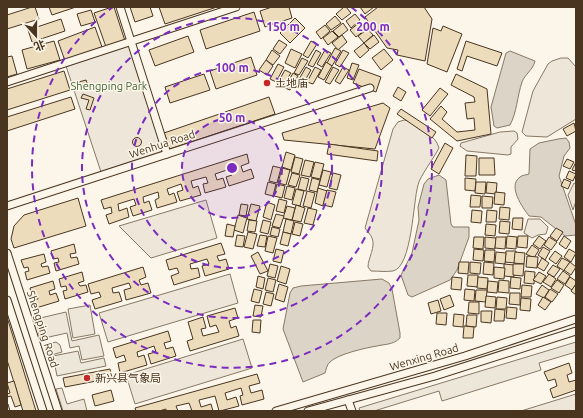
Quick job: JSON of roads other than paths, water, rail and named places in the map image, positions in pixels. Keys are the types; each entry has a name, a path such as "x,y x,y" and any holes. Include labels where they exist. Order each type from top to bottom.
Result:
{"street":[{"path":"120,7 167,154"},
{"path":"7,82 236,7"},
{"name":"Wenhua Road","path":"7,206 370,88"},
{"name":"Shengping Road","path":"7,253 58,411"},
{"path":"7,300 42,411"},
{"name":"Wenxing Road","path":"277,411 465,356 576,319"},
{"name":"Wenxing Road","path":"308,411 435,376 576,331"},
{"path":"348,400 352,411"}],"place":[{"name":"土地庙","path":"267,83"},
{"name":"新兴县气象局","path":"87,378"}],"park label":[{"name":"Shengping Park","path":"109,86"}]}
